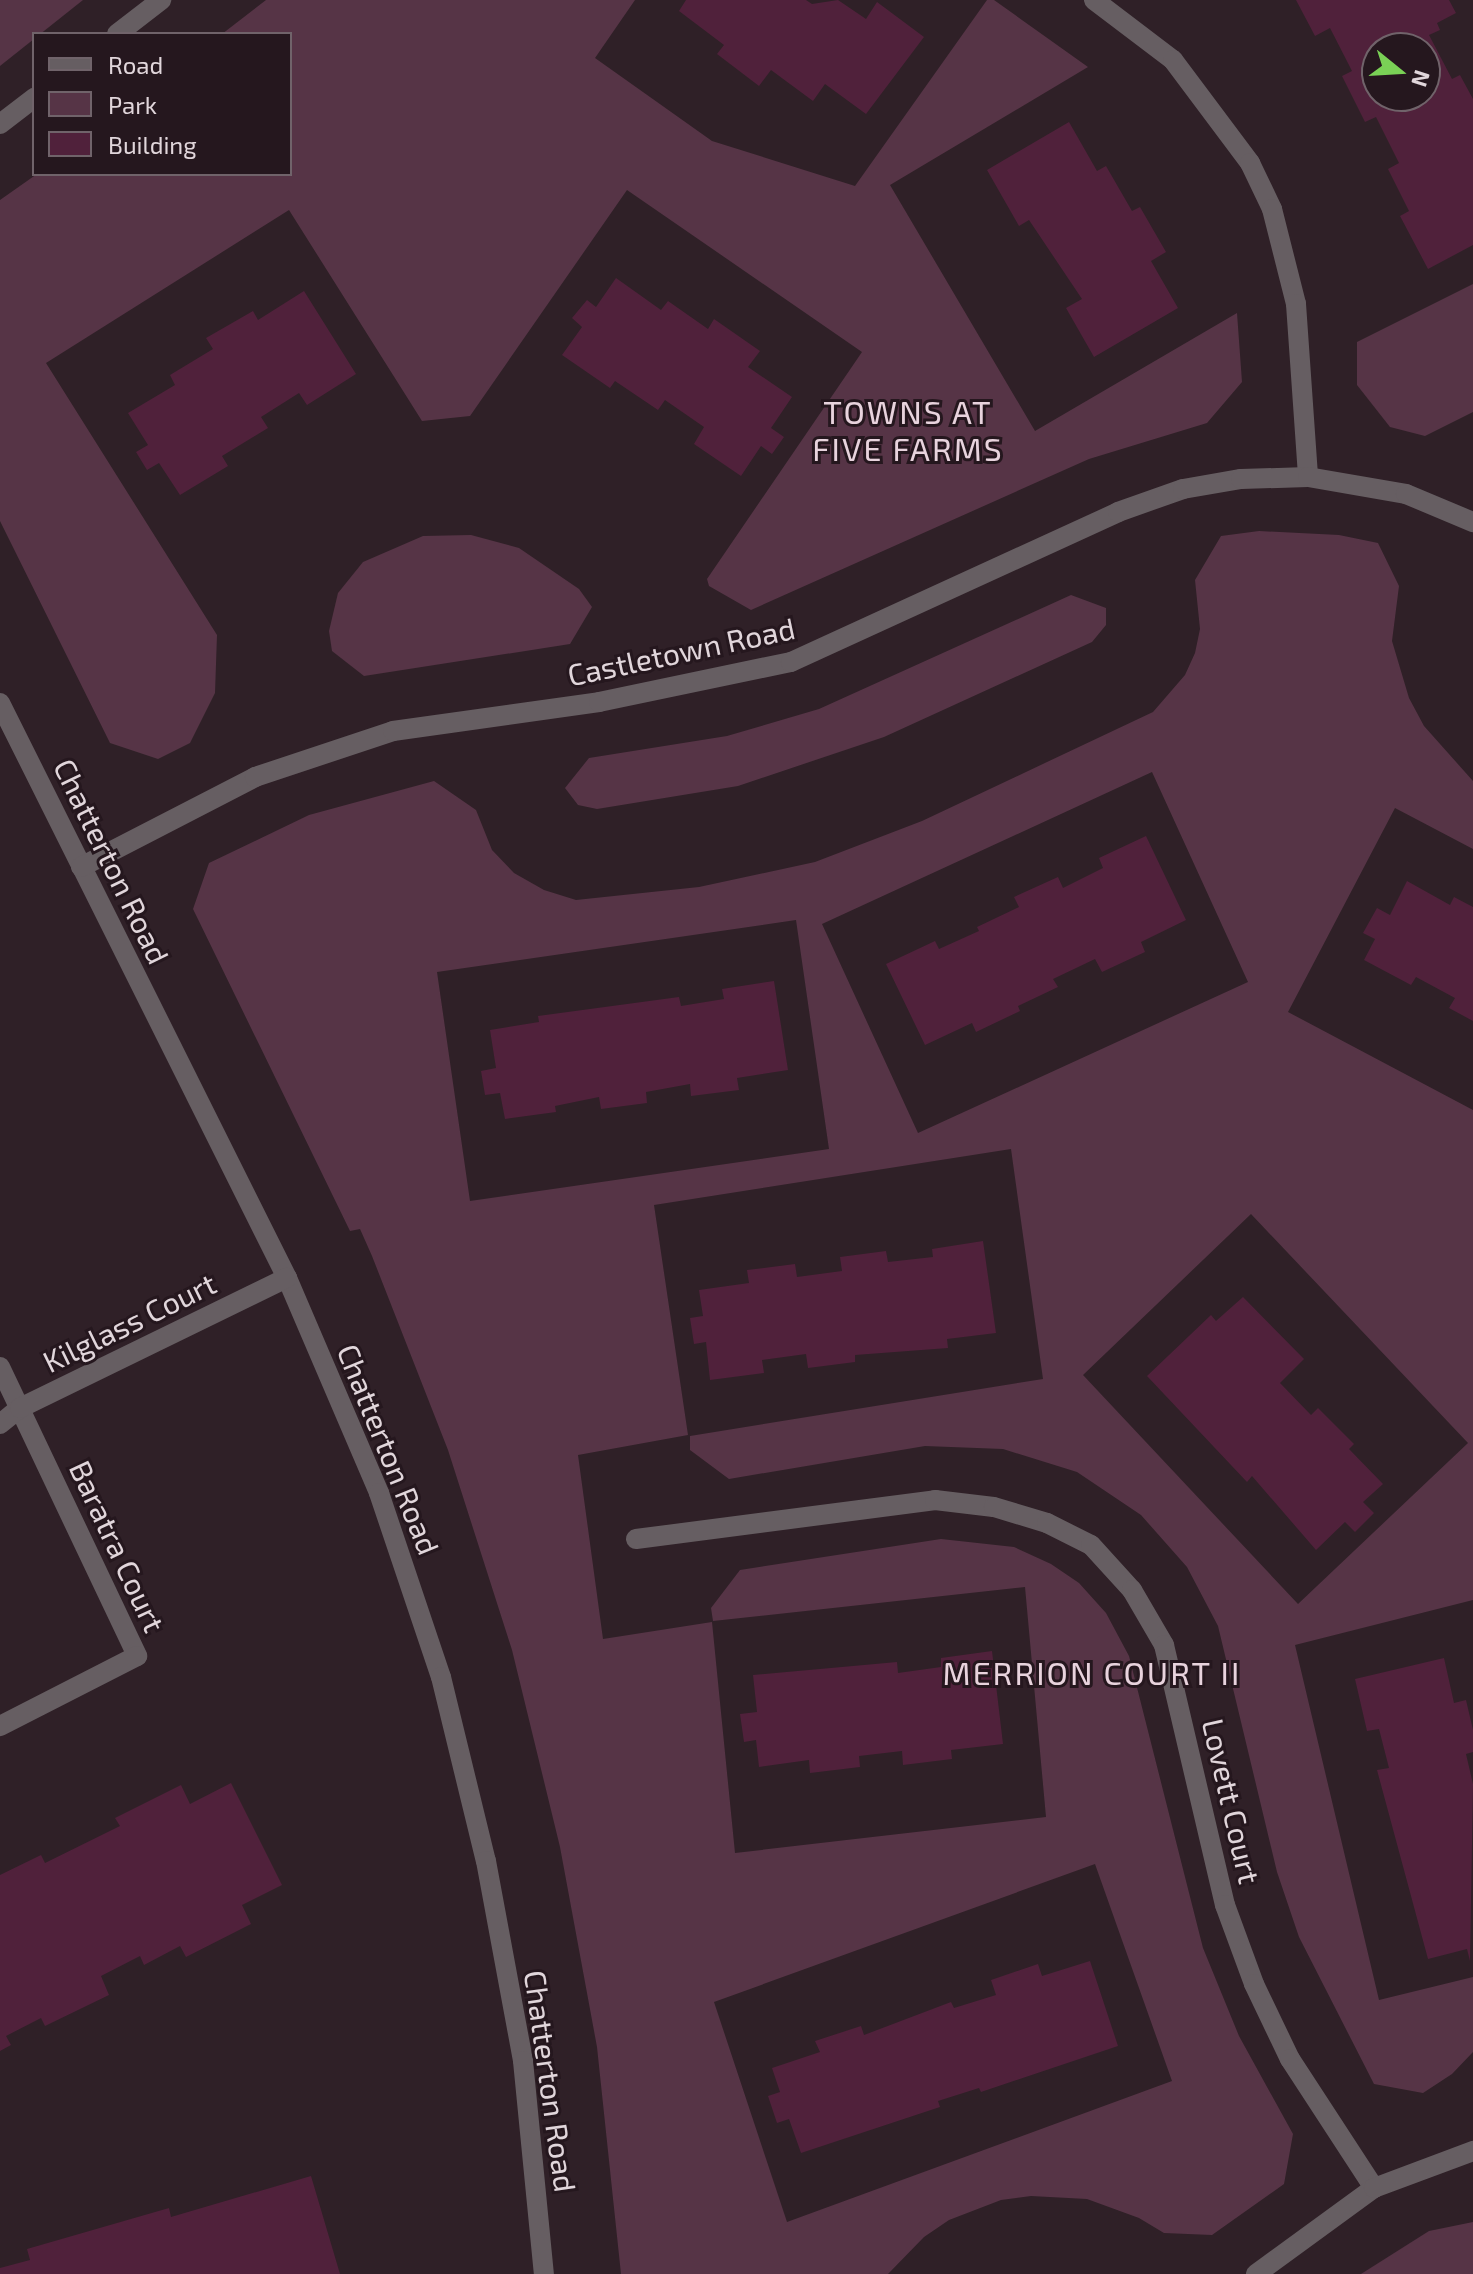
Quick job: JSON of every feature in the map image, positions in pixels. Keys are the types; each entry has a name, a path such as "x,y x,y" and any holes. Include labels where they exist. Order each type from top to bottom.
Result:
{"street":[{"path":"120,32 161,0"},
{"path":"1094,0 1173,60 1250,163 1272,209 1296,304 1308,477"},
{"path":"0,124 32,100"},
{"name":"Castletown Road","path":"81,867 298,760 393,731 599,702 791,662 1170,493 1241,479 1308,477 1406,494 1473,522"},
{"name":"Chatterton Road","path":"0,703 287,1278 379,1493 441,1677 486,1861 523,2061 544,2274"},
{"name":"Kilglass Court","path":"0,1424 20,1408 287,1278"},
{"name":"Baratra Court","path":"0,1367 137,1656 0,1726"},
{"name":"Lovett Court","path":"636,1539 935,1500 994,1507 1047,1523 1091,1545 1132,1590 1164,1645 1225,1905 1254,1984 1290,2059 1374,2188"},
{"path":"1256,2274 1374,2188 1473,2151"}],"green space":[{"path":"0,0 83,0 43,32 32,32 32,41 0,66"},
{"path":"266,0 635,0 595,58 712,141 855,186 987,0 994,0 1088,67 890,185 1035,431 1237,313 1242,382 1207,423 1089,459 751,610 709,586 707,579 862,352 627,190 470,416 422,421 289,210 46,363 217,635 215,693 190,743 158,759 110,743 0,521 0,200 34,176 292,176 292,32 225,32"},
{"path":"1473,284 1473,412 1425,436 1390,427 1357,385 1357,342"},
{"path":"1259,531 1339,535 1378,543 1399,586 1392,641 1409,698 1424,726 1473,781 1473,849 1395,808 1288,1012 1473,1110 1473,1600 1295,1645 1379,2000 1473,1977 1473,2052 1452,2074 1423,2093 1374,2084 1299,1937 1277,1872 1218,1626 1187,1567 1141,1515 1077,1472 1003,1449 925,1446 729,1479 690,1450 690,1436 1043,1379 1011,1149 654,1205 688,1435 578,1455 603,1639 712,1622 735,1853 1046,1817 1025,1587 713,1621 711,1608 740,1570 941,1539 1014,1547 1051,1564 1079,1583 1106,1613 1129,1656 1203,1948 1239,2036 1293,2134 1284,2184 1212,2235 1164,2233 1139,2218 1087,2199 1031,2196 1001,2200 949,2220 924,2237 888,2274 621,2274 597,2047 560,1847 512,1650 448,1450 372,1256 360,1229 350,1231 193,909 209,863 309,815 434,781 476,810 492,850 514,873 544,890 576,900 699,887 815,862 922,821 1153,712 1185,675 1195,653 1200,629 1195,580 1221,536","holes":["1152,772 1248,982 918,1133 822,924","796,920 829,1149 470,1201 437,972","1251,1214 1468,1443 1298,1604 1083,1375","1095,1864 1172,2081 787,2222 714,2002"]},
{"path":"471,535 519,548 579,589 592,607 570,644 364,676 332,651 329,631 338,593 363,562 423,536"},
{"path":"1071,595 1106,608 1106,625 1092,642 884,737 738,786 597,809 578,805 565,788 589,758 727,736 819,709"},
{"path":"1473,2222 1473,2274 1361,2274 1429,2231"}],"building":[{"path":"686,0 806,0 812,4 838,0 866,19 877,2 924,37 866,114 825,84 813,101 771,70 759,86 717,54 724,45 679,11"},
{"path":"1296,0 1449,0 1456,13 1437,23 1440,30 1436,32 1361,32 1361,112 1441,112 1441,58 1452,79 1460,75 1473,99 1473,245 1428,269 1400,216 1409,211 1388,169 1399,163 1376,117 1365,122 1342,76 1352,71 1330,28 1315,36"},
{"path":"1069,122 1097,171 1106,166 1132,211 1140,207 1166,252 1151,261 1178,308 1094,357 1066,308 1082,299 1029,220 1019,226 987,170"},
{"path":"616,278 661,310 668,301 708,329 714,319 760,351 748,367 792,397 771,428 784,437 772,454 761,446 741,476 694,444 704,427 665,400 658,410 615,381 610,388 562,355 582,327 572,318 587,300 596,307"},
{"path":"304,291 356,374 307,405 299,393 261,417 268,428 222,456 228,466 180,495 159,463 147,470 136,452 148,445 128,413 175,385 170,375 213,349 206,338 253,311 258,320"},
{"path":"1146,836 1186,920 1141,942 1145,952 1102,972 1095,959 1053,979 1058,987 1018,1006 1020,1011 976,1032 972,1023 925,1045 886,964 935,941 939,949 979,931 977,927 1019,907 1014,897 1058,877 1063,888 1103,868 1099,858"},
{"path":"1407,881 1450,905 1454,897 1473,907 1473,1021 1449,1008 1455,998 1416,977 1411,985 1364,960 1375,939 1363,933 1377,908 1390,915"},
{"path":"774,981 788,1070 737,1078 739,1090 691,1096 690,1084 646,1092 647,1103 601,1109 599,1097 555,1106 556,1112 505,1119 500,1093 485,1095 481,1071 496,1068 490,1030 539,1022 538,1016 679,997 681,1006 724,999 722,989"},
{"path":"983,1241 996,1333 947,1339 948,1348 855,1355 855,1362 808,1368 806,1354 762,1360 764,1373 710,1380 706,1342 694,1344 690,1318 703,1316 699,1290 749,1283 747,1270 795,1264 797,1277 842,1271 840,1257 886,1251 888,1262 933,1257 932,1249"},
{"path":"1243,1297 1304,1359 1280,1383 1311,1415 1318,1408 1354,1444 1349,1449 1383,1484 1363,1502 1374,1513 1355,1532 1345,1522 1316,1550 1252,1476 1247,1482 1147,1376 1211,1315 1216,1321"},
{"path":"992,1651 1003,1744 951,1750 952,1759 903,1765 902,1751 859,1756 860,1767 810,1773 809,1760 759,1767 756,1740 744,1742 740,1714 757,1712 753,1675 897,1662 898,1673 941,1667 941,1658"},
{"path":"1444,1658 1454,1703 1466,1700 1473,1730 1473,1752 1466,1754 1473,1784 1470,1961 1467,1949 1428,1959 1377,1770 1389,1768 1379,1729 1367,1731 1355,1679"},
{"path":"231,1783 282,1885 242,1905 251,1924 186,1957 180,1946 144,1965 140,1956 101,1976 109,1995 45,2026 41,2018 6,2036 11,2045 0,2051 0,1875 41,1855 45,1863 120,1826 115,1818 181,1785 190,1804"},
{"path":"1090,1961 1118,2046 981,2092 979,2088 938,2101 940,2107 801,2153 789,2119 777,2123 768,2096 780,2092 772,2068 820,2052 815,2041 861,2026 864,2035 951,2002 954,2008 996,1995 991,1980 1038,1964 1042,1976"},
{"path":"311,2176 340,2274 0,2274 0,2268 30,2260 27,2249 169,2208 171,2217"}],"district":[{"name":"TOWNS AT FIVE FARMS","path":"908,430"},
{"name":"MERRION COURT II","path":"1092,1672"}]}
